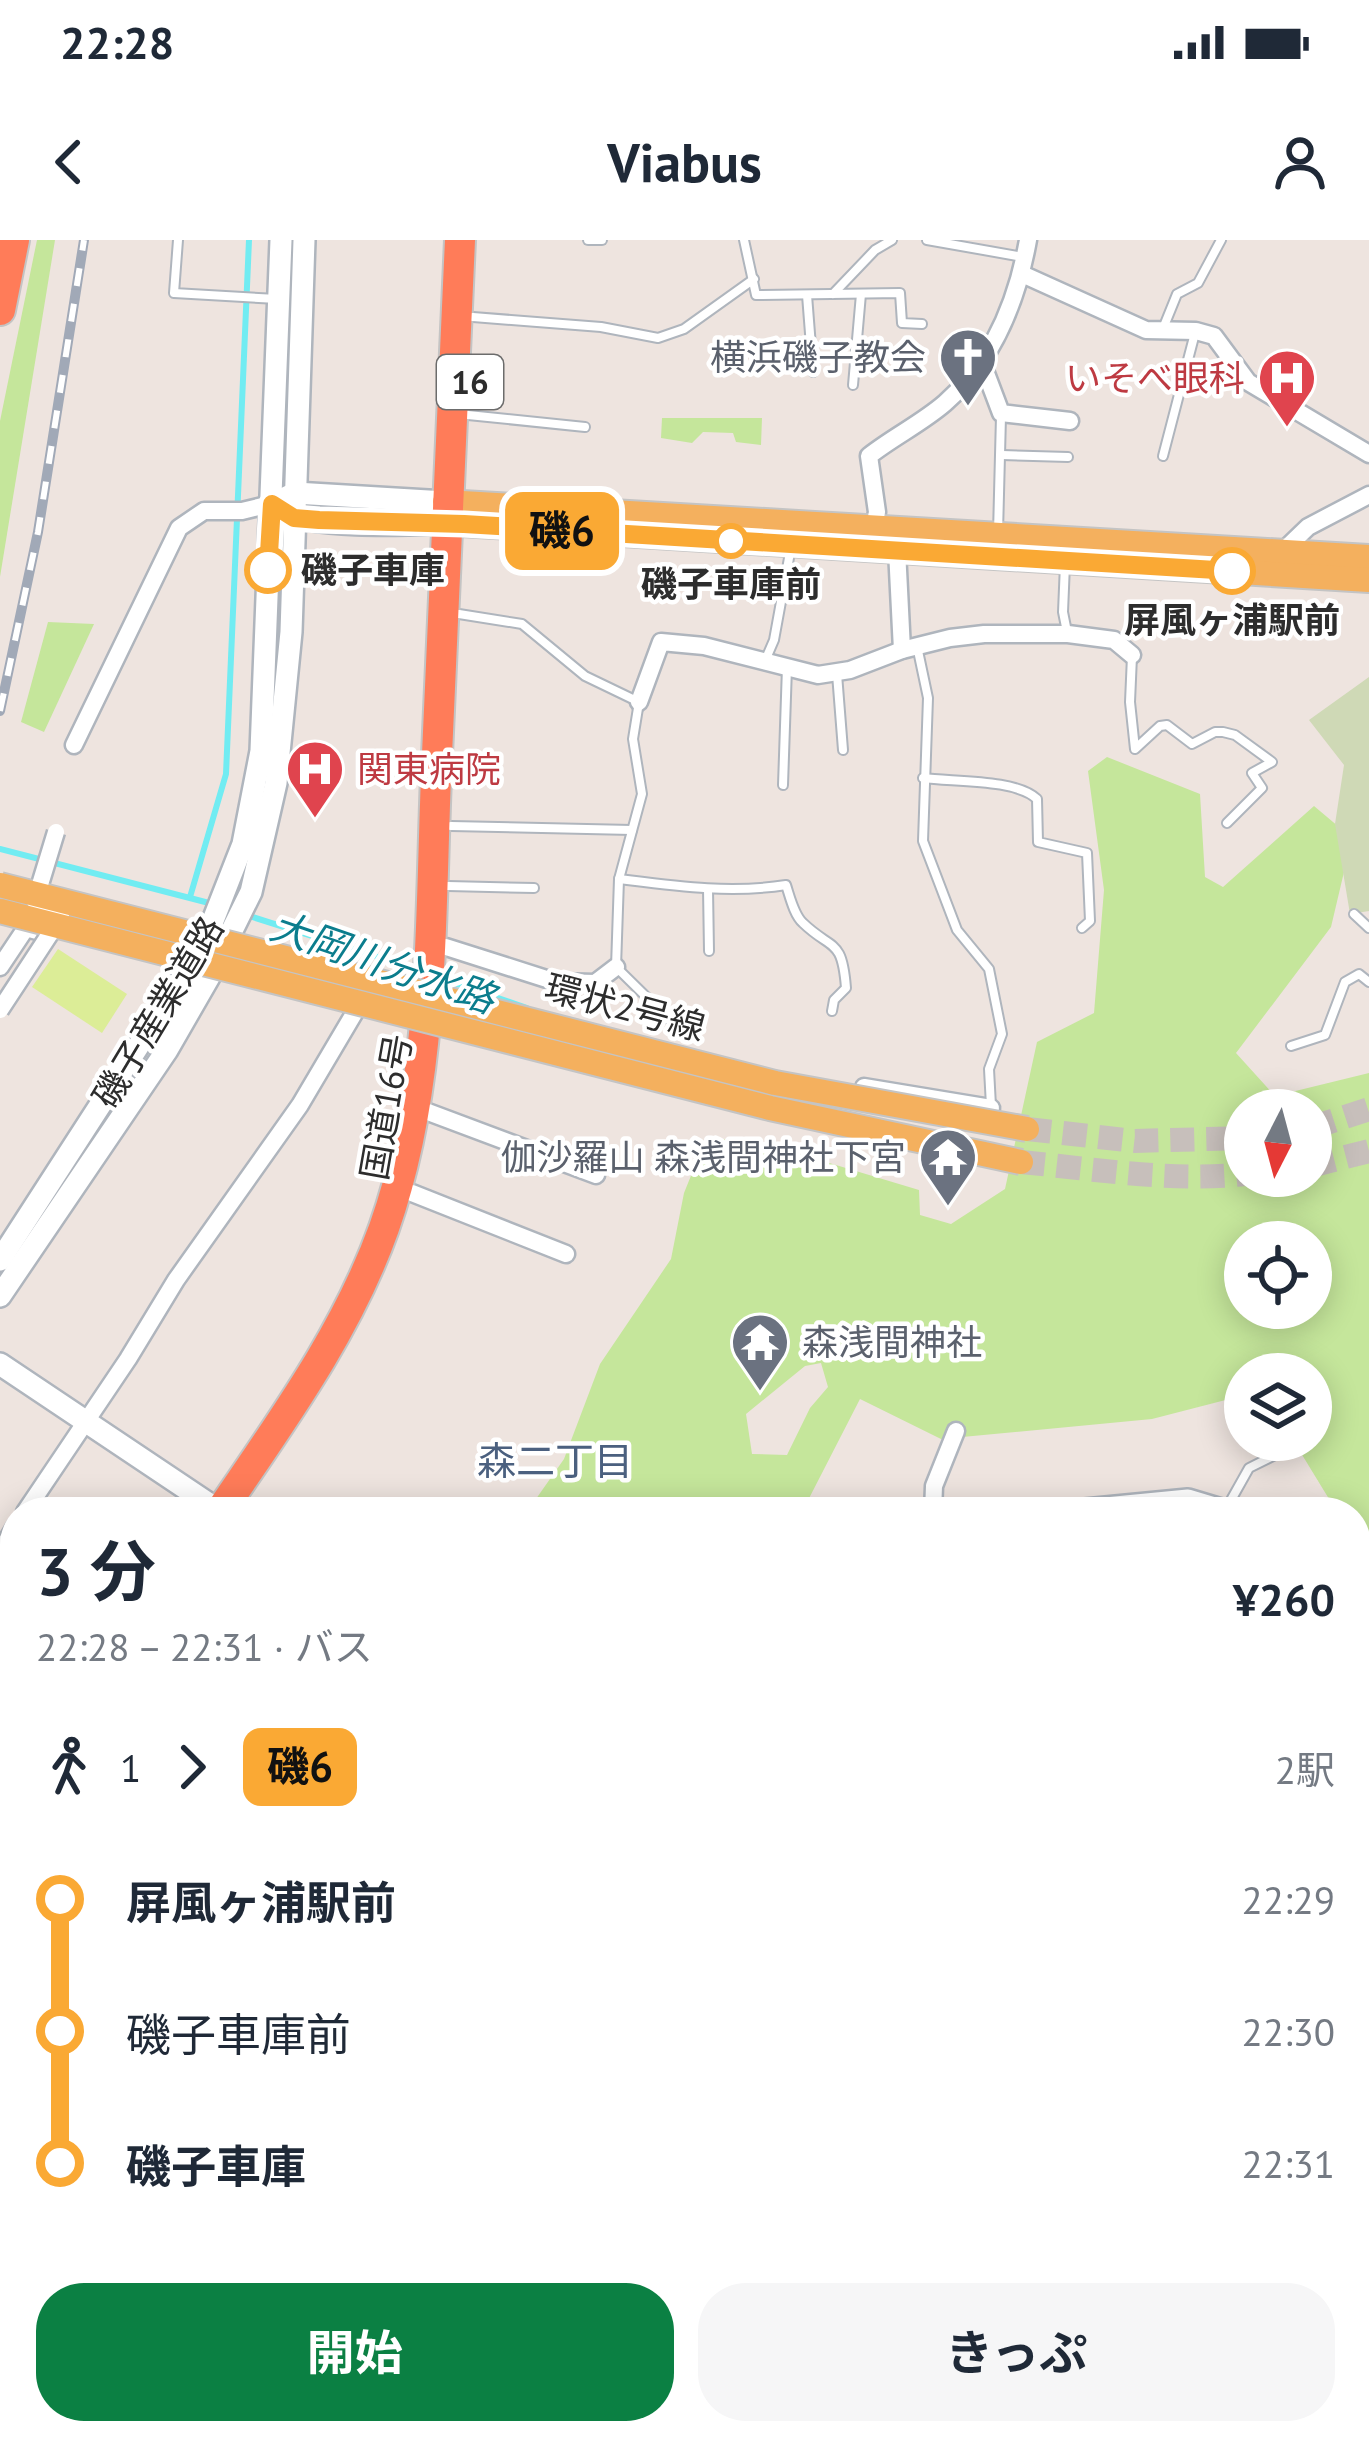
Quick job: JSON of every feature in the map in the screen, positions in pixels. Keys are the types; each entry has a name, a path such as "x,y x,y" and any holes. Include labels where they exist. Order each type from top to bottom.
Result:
{"highway":[{"path":"0,310 14,240"},
{"name":"国道16号","path":"251,1497 323,1388 365,1313 400,1234 428,1112 454,513 460,240"},
{"name":"国道16号","path":"231,1497 309,1379 366,1273 394,1196 430,1033 446,947 458,614 454,513 468,415 477,240"}],"main road":[{"path":"454,513 874,527 1369,557"},
{"path":"454,513 791,545 1369,580"},
{"name":"環状2号線","path":"0,885 775,1083 1027,1129"},
{"name":"環状2号線","path":"0,911 770,1108 1021,1162"}],"street":[{"name":"磯子産業道路","path":"240,890 243,844 261,751 281,240"},
{"name":"磯子産業道路","path":"0,1296 213,950 240,890 276,783 291,632 304,240"},
{"path":"874,527 877,512 869,456 943,406 981,360 1000,334 1025,257 1146,330 1214,336 1248,382 1369,454"},
{"path":"981,360 1001,413 1070,421"},
{"path":"74,745 179,529 204,511 235,511 295,494 454,513"},
{"path":"1282,552 1308,527 1369,495"},
{"path":"272,504 294,518 454,513"},
{"path":"897,550 910,648"},
{"path":"639,702 661,642 704,646 818,675 910,648 984,634 1068,634 1114,640 1132,655"},
{"path":"0,1010 61,916 35,901 56,832"},
{"path":"0,967 26,928 430,1033"},
{"path":"446,947 556,982 595,983 616,967"},
{"path":"35,1497 176,1280 300,1105 355,1012"},
{"path":"862,1081 991,1110"},
{"path":"428,1112 596,1175"},
{"name":"磯子産業道路","path":"0,1260 90,1143"},
{"path":"412,1193 566,1254"},
{"path":"0,1364 199,1497"},
{"path":"933,1497 956,1432"}],"lane":[{"path":"178,240 174,293 279,299"},
{"path":"587,240 602,240"},
{"path":"744,240 756,296 900,293 902,323 922,324"},
{"path":"833,294 875,250 892,240"},
{"path":"927,240 1025,257"},
{"path":"1162,332 1177,294 1198,283 1221,240"},
{"path":"473,316 601,327 658,338 684,329 754,279"},
{"path":"853,386 861,294"},
{"path":"807,295 813,372"},
{"path":"1162,456 1196,331"},
{"path":"998,535 1001,413"},
{"path":"468,415 585,427"},
{"path":"1002,455 1068,457"},
{"path":"765,662 774,640 791,545"},
{"path":"1064,560 1063,612 1068,634"},
{"path":"458,614 522,624 585,676 639,702 633,740 642,794 619,879 616,967 680,1030"},
{"path":"910,648 928,698 923,842 957,930 989,969 1002,1034 989,1069 991,1110"},
{"path":"1132,655 1135,749 1167,725 1192,744 1215,732 1234,735 1272,762 1252,772 1262,788 1227,823"},
{"path":"783,785 787,667"},
{"path":"837,672 843,750"},
{"path":"923,778 1028,789 1037,799 1038,842 1088,853 1090,921 1082,928"},
{"path":"451,826 632,830"},
{"path":"619,879 709,889 786,885 800,921 830,940 844,962 846,988 834,1000 832,1011"},
{"path":"448,886 534,888"},
{"path":"709,889 710,951"},
{"path":"1354,914 1369,928"},
{"path":"1291,1046 1325,1035 1345,982 1359,974 1369,982"},
{"path":"1234,1497 1249,1468 1263,1461"}],"green space":[{"path":"37,240 55,240 0,577 0,421"},
{"path":"662,418 762,418 761,445 736,442 733,433 703,432 692,443 661,438"},
{"path":"48,622 94,624 44,732 21,722"},
{"path":"1369,677 1369,911 1350,914 1335,824 1344,765 1309,720"},
{"path":"1107,757 1200,794 1205,877 1223,887 1314,806 1352,838 1331,927 1236,1053 1269,1089 1224,1089 1224,1197 1332,1197 1332,1089 1304,1089 1369,1073 1369,1497 1328,1497 1306,1461 1332,1461 1332,1353 1224,1353 1224,1400 1152,1419 941,1439 860,1399 810,1497 537,1497 564,1459 600,1364 671,1259 684,1193 707,1136 796,1153 919,1190 920,1215 951,1224 1005,1189 1037,1042 1094,1013 1104,890 1088,771","holes":["821,1363 828,1387 810,1408 787,1455 752,1454 746,1414 805,1366"]},
{"path":"58,949 127,994 102,1033 32,987"}],"waterway":[{"path":"190,897 226,774 249,240"},
{"name":"大岡川分水路","path":"0,849 213,904"},
{"name":"大岡川分水路","path":"243,914 419,970"},
{"name":"大岡川分水路","path":"437,977 527,1008"}],"tunnel":[{"path":"1332,1121 1369,1109"},
{"path":"1027,1129 1135,1141 1224,1139"},
{"path":"1332,1161 1369,1151"},
{"path":"1021,1162 1161,1176 1224,1176"}],"railway":[{"path":"0,711 38,532 84,240"}],"bus line":[{"name":"磯6","path":"268,570 272,504 294,518 319,520 464,524 1232,571"}],"place":[{"name":"横浜磯子教会","path":"968,408"},
{"name":"いそべ眼科","path":"1287,429"},
{"name":"磯子車庫前","path":"731,541"},
{"name":"磯子車庫","path":"268,570"},
{"name":"屏風ヶ浦駅前","path":"1232,571"},
{"name":"関東病院","path":"315,820"},
{"name":"伽沙羅山 森浅間神社下宮","path":"948,1208"},
{"name":"森浅間神社","path":"760,1393"}],"district":[{"name":"森二丁目","path":"555,1461"}]}
